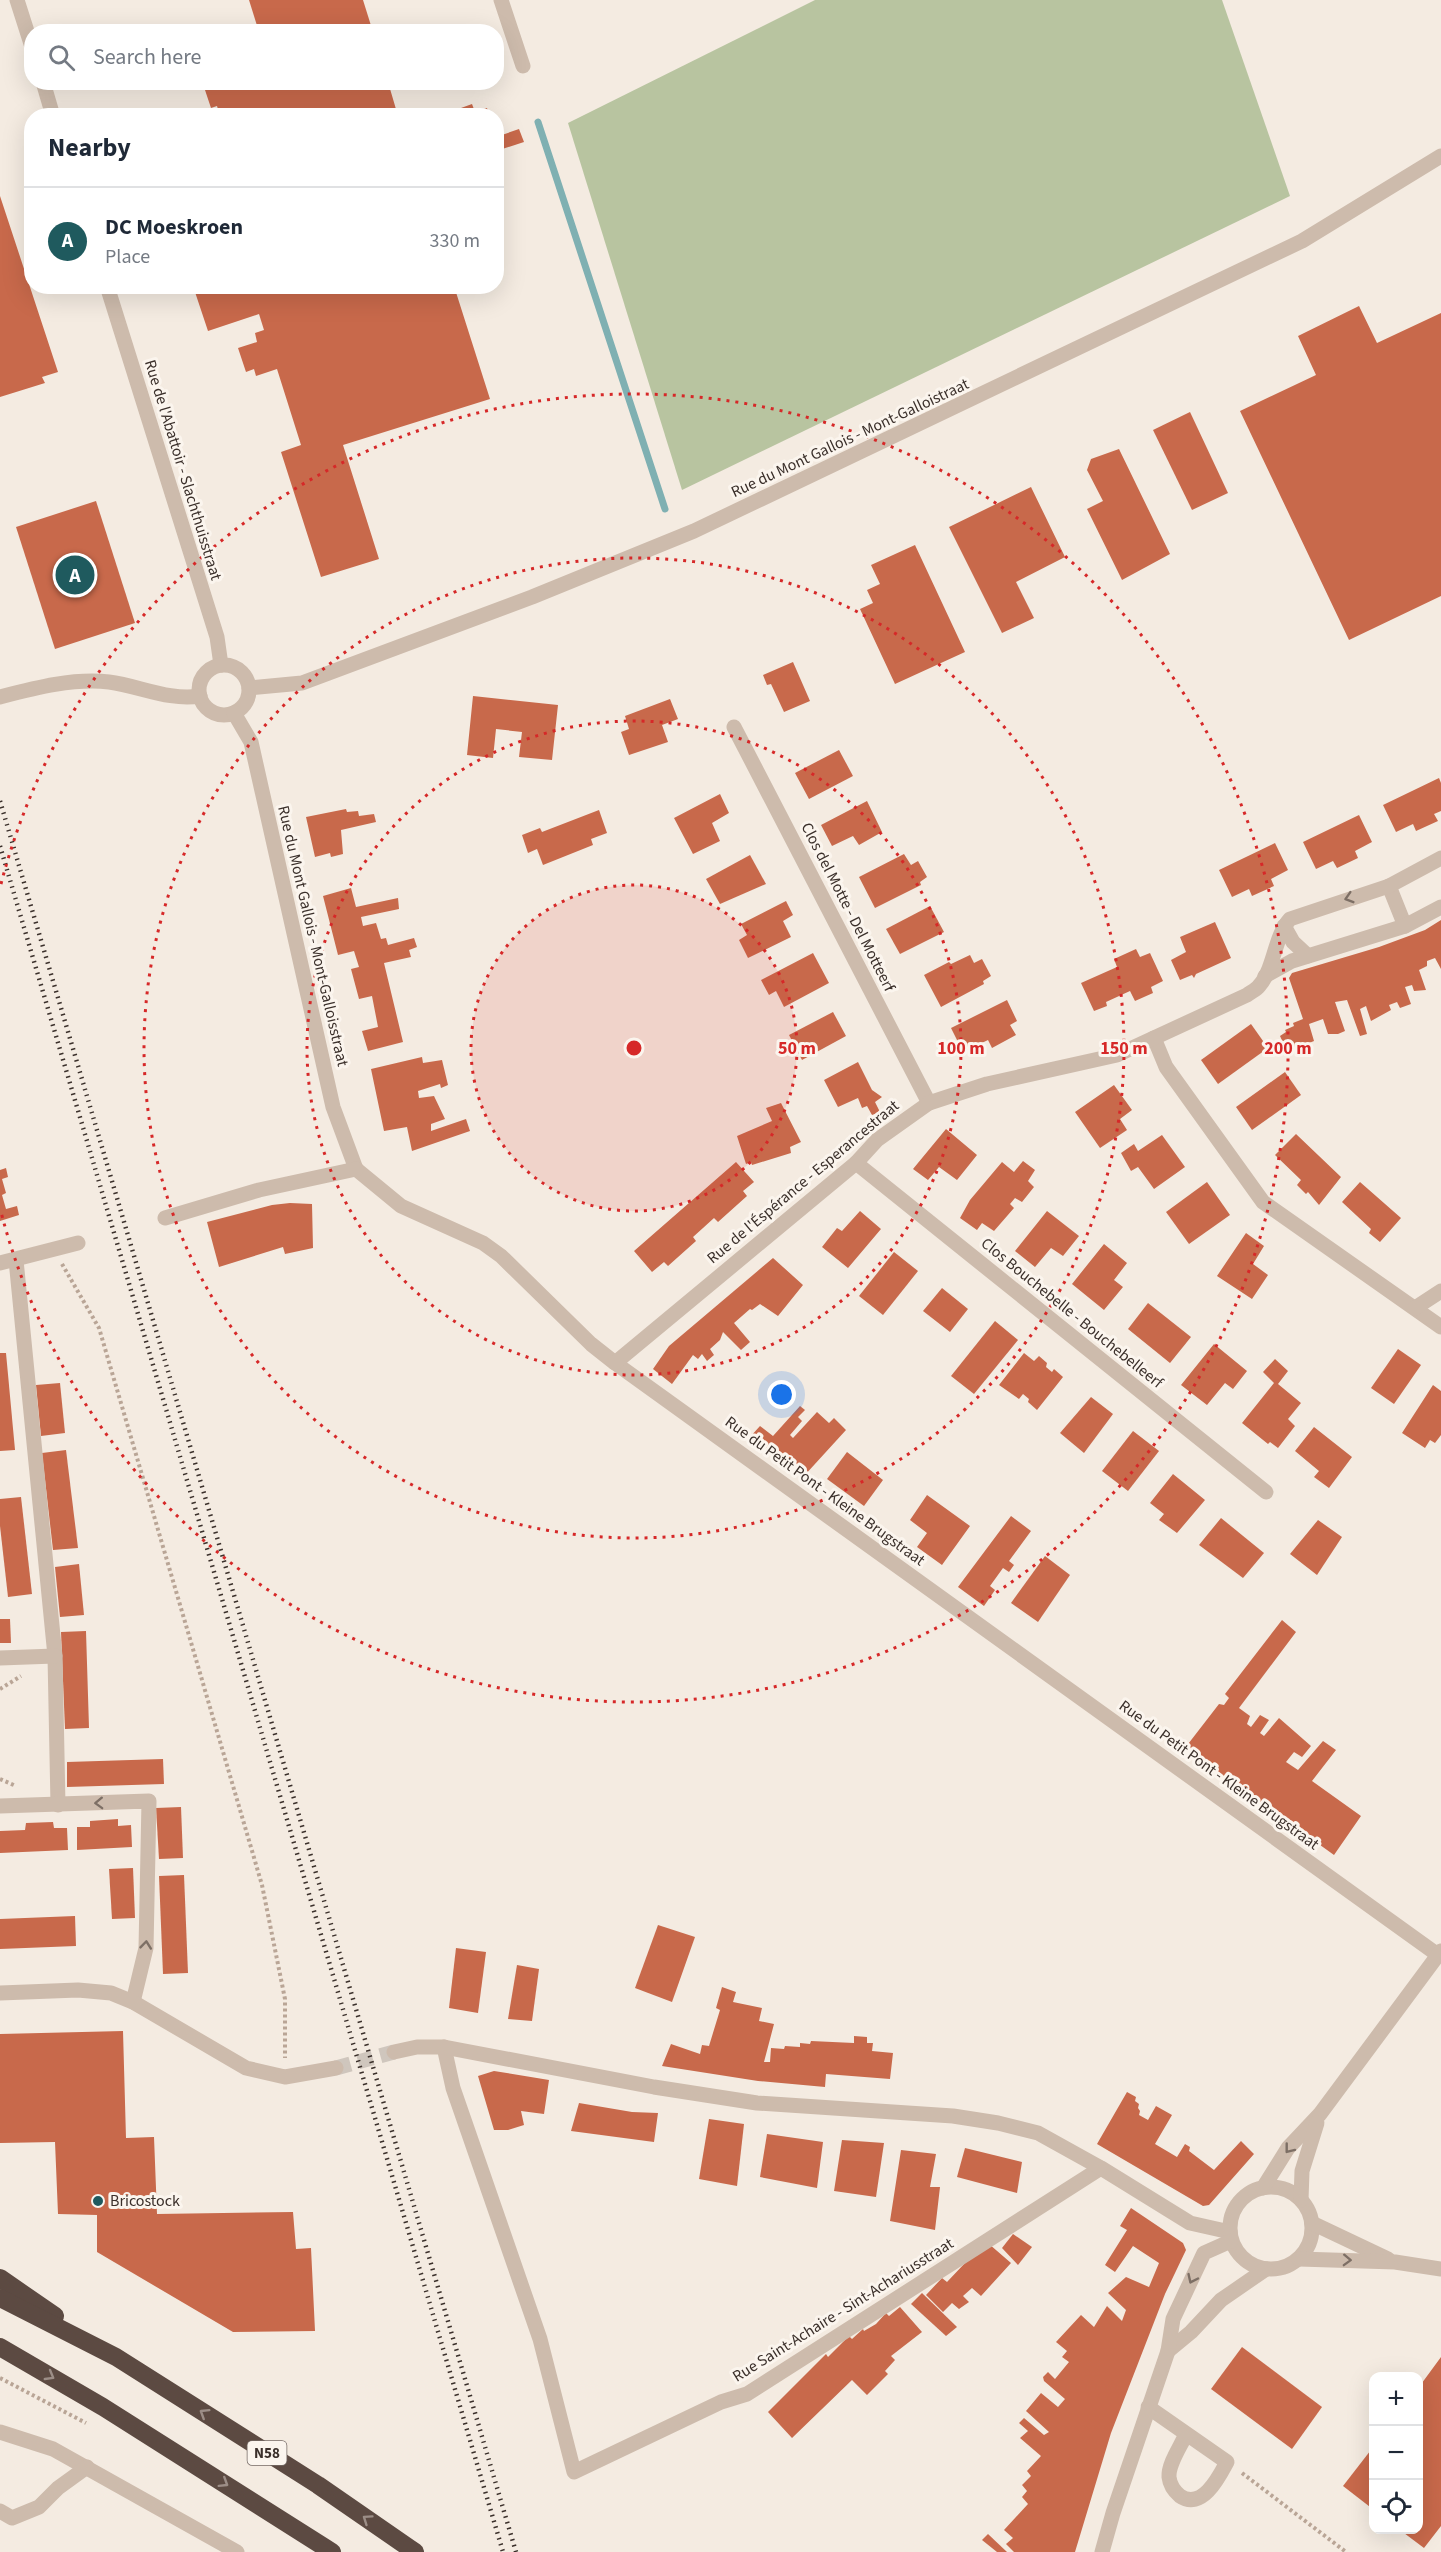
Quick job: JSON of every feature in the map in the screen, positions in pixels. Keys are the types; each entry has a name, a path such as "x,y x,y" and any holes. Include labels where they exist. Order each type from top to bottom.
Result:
{"highway":[{"path":"0,2278 116,2357"},
{"name":"N58","path":"0,2298 116,2357 318,2485 415,2552"},
{"path":"0,2347 103,2407 332,2552"}],"street":[{"path":"17,0 25,24"},
{"path":"501,0 523,66"},
{"path":"45,90 51,108"},
{"name":"Rue du Mont Gallois - Mont-Galloistraat","path":"249,688 303,683 532,597 694,531 1302,241 1441,156"},
{"name":"Rue de l'Abattoir - Slachthuisstraat","path":"110,294 217,637 221,665"},
{"path":"221,665 236,668 243,673 249,688 245,703 234,713 225,715 209,710 200,696 199,689 203,676 214,667 221,665"},
{"path":"0,697 31,689 89,682 110,682 183,699 200,696"},
{"name":"Rue du Mont Gallois - Mont-Galloisstraat","path":"234,713 251,742 333,1107 356,1169"},
{"name":"Clos del Motte - Del Motteerf","path":"734,727 929,1103"},
{"path":"1308,956 1297,947 1284,926 1290,919 1299,914 1389,886 1441,858"},
{"path":"1389,886 1405,926"},
{"name":"Rue de l'Éspérance - Esperancestraat","path":"1265,976 1281,965 1405,926 1441,907"},
{"name":"Rue de l'Éspérance - Esperancestraat","path":"615,1363 856,1163 877,1140 929,1103 987,1084 1117,1055 1247,995 1260,986 1284,926"},
{"path":"1154,1038 1166,1067 1263,1202 1441,1327"},
{"name":"Clos Bouchebelle - Bouchebelleerf","path":"856,1163 1266,1492"},
{"path":"165,1218 259,1190 356,1169"},
{"name":"Rue du Petit Pont - Kleine Brugstraat","path":"356,1169 401,1206 483,1243 501,1256 591,1344 615,1363 1439,1953"},
{"path":"0,1263 78,1243"},
{"path":"16,1260 56,1656 58,1805"},
{"path":"1415,1308 1441,1291"},
{"path":"0,1658 56,1656"},
{"path":"0,1806 149,1801 146,1948 133,2002"},
{"path":"1263,2188 1288,2148 1320,2114 1439,1953"},
{"path":"0,1993 78,1990 111,1993 133,2002 246,2068 285,2077 336,2068"},
{"path":"394,2052 417,2047 444,2047 654,2087 757,2103 953,2116 999,2123 1038,2133 1101,2168 1190,2223 1230,2237"},
{"name":"Rue Saint-Achaire - Sint-Achariusstraat","path":"444,2047 453,2088 540,2339 574,2472 721,2402 747,2394 1101,2168"},
{"path":"1301,2200 1302,2171 1309,2142 1320,2114"},
{"path":"1263,2188 1276,2188 1290,2192 1301,2200 1308,2210 1312,2223 1307,2248 1299,2259 1284,2267 1266,2269 1251,2265 1239,2255 1230,2237 1231,2218 1238,2204 1248,2194 1263,2188"},
{"path":"1312,2223 1395,2262"},
{"path":"1102,2552 1168,2351 1173,2319 1204,2253 1230,2237"},
{"path":"1299,2259 1395,2262 1441,2269"},
{"path":"1168,2351 1191,2332 1221,2300 1266,2269"},
{"path":"1148,2407 1227,2462 1213,2486 1200,2498 1184,2499 1173,2491 1169,2476 1186,2434"},
{"path":"0,2432 53,2449 237,2552"},
{"path":"0,2511 12,2518 39,2507 58,2488 87,2467"}],"path":[{"path":"54,1251 99,1328 262,1885 285,1999 285,2077"},
{"path":"1227,2462 1346,2552"}],"green space":[{"path":"815,0 1222,0 1290,196 682,490 568,123"}],"building":[{"path":"249,0 363,0 370,24 256,24"},
{"path":"205,90 390,90 396,108 218,108 217,106 211,108"},
{"path":"472,104 474,108 461,108"},
{"path":"519,129 524,142 504,148 504,134"},
{"path":"0,196 24,269 24,294 32,294 58,372 42,377 45,383 0,397"},
{"path":"196,294 457,294 490,399 343,445 379,559 321,577 281,452 301,445 277,369 256,376 254,369 246,372 238,348 257,342 255,333 264,330 259,314 208,331"},
{"path":"1359,306 1377,343 1441,313 1441,596 1349,640 1240,411 1316,375 1298,336"},
{"path":"1190,412 1228,493 1192,510 1153,430"},
{"path":"1119,449 1170,554 1122,580 1087,509 1103,501 1087,470 1091,459"},
{"path":"1031,487 1065,557 1016,582 1034,618 1002,633 949,527"},
{"path":"96,501 135,623 55,649 16,527"},
{"path":"915,545 965,652 895,684 860,609 873,603 867,590 880,584 871,565"},
{"path":"793,662 810,701 784,712 771,684 767,685 763,675"},
{"path":"473,696 558,705 552,760 519,757 522,732 496,729 493,758 467,755"},
{"path":"670,699 678,719 662,725 668,742 629,755 621,732 629,729 625,716"},
{"path":"839,750 853,776 809,799 795,773"},
{"path":"1439,778 1441,811 1434,814 1438,821 1416,831 1413,824 1396,832 1383,805"},
{"path":"720,794 729,813 712,823 720,841 693,854 674,818"},
{"path":"867,801 882,832 859,845 853,836 832,846 821,825"},
{"path":"346,809 347,812 358,811 359,816 374,814 376,822 341,830 343,854 331,857 330,853 315,857 306,817"},
{"path":"599,810 607,833 591,839 593,845 543,865 537,849 528,853 522,835 540,828 542,832"},
{"path":"1359,815 1372,842 1355,851 1358,858 1337,868 1333,861 1316,869 1303,842"},
{"path":"1275,843 1288,870 1271,879 1274,886 1252,896 1249,889 1232,897 1219,870"},
{"path":"904,854 911,865 918,861 927,877 920,882 921,885 875,908 859,877"},
{"path":"750,855 766,884 720,904 706,879"},
{"path":"351,888 356,907 398,898 399,909 361,917 363,926 376,923 381,939 386,938 388,945 414,938 417,947 409,950 411,957 384,963 403,1042 368,1051 362,1031 378,1027 372,996 359,999 351,969 359,967 354,951 338,955 323,896"},
{"path":"786,901 793,915 783,921 791,937 748,958 739,940 747,935 741,924"},
{"path":"930,906 944,932 900,954 886,929"},
{"path":"1441,920 1441,969 1435,958 1427,961 1427,966 1419,970 1426,990 1414,991 1412,985 1405,987 1411,1004 1400,1008 1397,1002 1389,1005 1391,1010 1371,1021 1366,1006 1360,1009 1367,1034 1360,1036 1347,1000 1335,1002 1345,1031 1328,1034 1323,1019 1309,1024 1314,1041 1292,1050 1289,1045 1285,1047 1280,1036 1286,1032 1285,1030 1294,1026 1293,1023 1303,1019 1289,978 1292,973 1379,947 1425,930"},
{"path":"1215,922 1231,958 1196,974 1194,978 1192,975 1180,980 1171,960 1186,952 1180,937"},
{"path":"1136,949 1140,957 1150,953 1163,981 1151,987 1153,993 1135,1001 1130,991 1106,1002 1107,1006 1094,1011 1081,983 1117,967 1114,959"},
{"path":"813,953 829,983 784,1007 776,991 769,995 761,980"},
{"path":"970,955 974,963 982,959 991,976 983,981 984,984 941,1007 924,975 949,962 951,964"},
{"path":"1007,1000 1017,1021 1010,1025 1016,1035 992,1048 988,1040 963,1052 951,1028"},
{"path":"833,1012 846,1036 802,1060 789,1035"},
{"path":"1251,1024 1268,1048 1218,1084 1201,1060"},
{"path":"422,1057 423,1063 442,1060 448,1085 441,1088 440,1084 418,1091 419,1098 434,1096 445,1119 431,1124 431,1131 466,1119 470,1131 412,1151 407,1127 384,1131 371,1069"},
{"path":"858,1062 872,1090 882,1097 875,1102 880,1112 872,1115 867,1106 862,1108 858,1098 838,1107 824,1080"},
{"path":"1285,1072 1301,1095 1252,1130 1236,1107"},
{"path":"1114,1085 1132,1110 1120,1119 1127,1130 1100,1148 1075,1112"},
{"path":"781,1103 801,1142 790,1147 791,1153 752,1165 751,1162 746,1164 737,1136 772,1121 766,1108"},
{"path":"946,1129 977,1155 957,1180 939,1167 928,1180 913,1169"},
{"path":"1296,1134 1341,1177 1319,1205 1308,1192 1306,1194 1297,1185 1301,1180 1275,1155"},
{"path":"1162,1135 1185,1167 1154,1189 1138,1167 1131,1171 1121,1153 1134,1144 1138,1151"},
{"path":"1023,1161 1035,1170 1028,1181 1034,1187 1022,1202 1015,1198 1010,1204 1014,1208 994,1231 982,1223 977,1230 960,1218 970,1200 1002,1162 1014,1172"},
{"path":"736,1162 754,1182 743,1191 747,1196 718,1222 714,1218 693,1237 696,1241 668,1266 664,1262 652,1272 634,1251"},
{"path":"6,1168 8,1177 2,1179 6,1193 2,1195 6,1209 17,1206 19,1215 0,1221 0,1170"},
{"path":"1207,1182 1230,1215 1189,1244 1166,1212"},
{"path":"1360,1182 1401,1218 1380,1242 1369,1233 1371,1229 1342,1202"},
{"path":"312,1204 313,1248 285,1254 283,1247 219,1267 207,1222 272,1205"},
{"path":"860,1211 881,1229 848,1268 822,1247 837,1228 842,1231"},
{"path":"1047,1211 1079,1236 1063,1256 1051,1248 1035,1267 1015,1251"},
{"path":"1246,1233 1264,1246 1253,1264 1268,1275 1252,1299 1217,1276"},
{"path":"1104,1244 1127,1263 1114,1280 1123,1287 1104,1310 1072,1284"},
{"path":"894,1252 918,1271 883,1315 859,1296"},
{"path":"773,1258 803,1285 778,1316 760,1304 750,1309 734,1323 750,1342 741,1350 723,1332 720,1340 710,1349 714,1355 707,1361 702,1354 698,1359 693,1355 672,1384 653,1369 669,1346"},
{"path":"942,1288 968,1309 950,1332 923,1311"},
{"path":"1148,1303 1191,1337 1170,1363 1128,1329"},
{"path":"995,1321 1018,1340 974,1394 951,1376"},
{"path":"1214,1344 1247,1371 1233,1389 1225,1383 1207,1405 1181,1385"},
{"path":"1398,1349 1421,1365 1394,1404 1371,1388"},
{"path":"0,1353 6,1353 15,1450 0,1451"},
{"path":"1024,1353 1034,1361 1039,1356 1047,1363 1046,1367 1052,1372 1054,1369 1063,1377 1037,1410 1023,1394 1019,1399 999,1385"},
{"path":"1275,1359 1288,1371 1278,1384 1301,1403 1288,1419 1295,1426 1278,1448 1270,1442 1268,1444 1242,1423 1274,1383 1263,1372"},
{"path":"60,1383 65,1433 41,1436 36,1385"},
{"path":"1433,1385 1441,1391 1441,1435 1435,1443 1430,1440 1425,1448 1402,1433"},
{"path":"1091,1397 1113,1414 1084,1453 1060,1433"},
{"path":"800,1406 805,1410 798,1417 802,1421 790,1435 793,1438 817,1412 829,1423 834,1418 846,1430 804,1476 750,1437 760,1426 773,1436"},
{"path":"1314,1427 1352,1457 1329,1488 1314,1477 1319,1471 1295,1451"},
{"path":"1133,1431 1159,1451 1128,1491 1102,1471"},
{"path":"66,1450 78,1548 53,1550 42,1453"},
{"path":"847,1452 883,1480 864,1506 827,1479"},
{"path":"1173,1474 1205,1500 1177,1533 1159,1520 1164,1514 1150,1503"},
{"path":"927,1495 970,1526 942,1565 917,1547 927,1533 910,1520"},
{"path":"21,1497 32,1594 8,1597 0,1526 0,1499"},
{"path":"1011,1516 1031,1531 1009,1561 1014,1565 1009,1572 1003,1568 990,1586 995,1590 984,1606 958,1587"},
{"path":"1221,1518 1264,1553 1243,1578 1199,1545"},
{"path":"1318,1520 1342,1537 1317,1575 1290,1554"},
{"path":"1045,1556 1070,1575 1038,1622 1011,1603"},
{"path":"79,1564 84,1615 60,1617 55,1567"},
{"path":"0,1619 10,1619 11,1643 0,1643"},
{"path":"1282,1620 1296,1632 1239,1708 1250,1716 1247,1724 1251,1727 1260,1715 1269,1720 1260,1733 1264,1736 1279,1718 1311,1746 1302,1757 1294,1752 1286,1762 1298,1770 1323,1741 1336,1750 1312,1781 1361,1816 1334,1855 1185,1748 1219,1704 1224,1705 1229,1698 1225,1694"},
{"path":"86,1631 89,1728 65,1729 61,1632"},
{"path":"163,1759 164,1784 67,1787 67,1762"},
{"path":"181,1807 183,1858 159,1859 156,1808"},
{"path":"118,1819 118,1826 131,1825 132,1847 77,1850 77,1827 90,1827 90,1821"},
{"path":"53,1822 54,1828 67,1828 68,1850 0,1853 0,1831 25,1830 26,1823"},
{"path":"133,1868 135,1918 112,1919 109,1869"},
{"path":"184,1875 188,1973 163,1974 159,1876"},
{"path":"75,1916 76,1946 0,1949 0,1919"},
{"path":"658,1925 695,1937 672,2002 635,1988"},
{"path":"456,1948 486,1952 478,2013 449,2008"},
{"path":"517,1965 539,1969 532,2021 508,2019"},
{"path":"722,1987 736,1992 733,2002 762,2008 759,2021 774,2024 764,2062 770,2062 771,2048 800,2047 800,2043 810,2044 811,2041 854,2043 854,2036 867,2037 867,2043 873,2043 872,2051 893,2053 890,2079 826,2074 825,2087 758,2081 662,2066 671,2044 700,2054 702,2045 709,2046 720,2010 716,2008"},
{"path":"123,2031 126,2138 154,2137 157,2214 293,2212 296,2249 311,2248 315,2331 233,2332 97,2252 97,2215 58,2214 55,2142 0,2143 0,2034"},
{"path":"494,2071 549,2080 544,2114 521,2111 524,2125 508,2130 494,2130 478,2076"},
{"path":"1127,2092 1136,2097 1135,2101 1139,2104 1139,2115 1148,2120 1156,2106 1172,2115 1155,2144 1177,2157 1185,2144 1190,2147 1189,2151 1214,2170 1241,2141 1254,2154 1209,2205 1203,2206 1097,2144"},
{"path":"579,2103 632,2112 658,2113 654,2142 571,2131"},
{"path":"709,2119 744,2124 737,2186 699,2179"},
{"path":"767,2134 823,2142 817,2188 760,2177"},
{"path":"842,2140 884,2143 876,2197 834,2191"},
{"path":"965,2148 1022,2162 1017,2193 957,2177"},
{"path":"901,2150 936,2154 930,2187 940,2187 935,2230 890,2221"},
{"path":"1131,2208 1183,2243 1186,2250 1165,2294 1111,2433 1075,2552 1014,2552 1006,2544 1013,2538 1004,2530 1028,2504 1022,2497 1027,2491 1022,2485 1031,2476 1027,2471 1041,2456 1020,2438 1028,2431 1019,2423 1024,2418 1044,2435 1049,2432 1026,2411 1041,2393 1058,2407 1065,2399 1044,2381 1043,2377 1048,2372 1055,2379 1069,2362 1062,2357 1067,2351 1056,2342 1081,2315 1094,2327 1107,2306 1122,2321 1126,2310 1108,2293 1126,2277 1149,2287 1159,2263 1133,2246 1115,2272 1105,2265 1127,2230 1120,2226"},
{"path":"1013,2234 1032,2247 1018,2265 1002,2248"},
{"path":"989,2244 1011,2263 981,2296 972,2288 963,2296 969,2302 959,2309 952,2303 943,2312 926,2295 942,2278 947,2282 965,2263"},
{"path":"922,2293 957,2327 946,2336 911,2304"},
{"path":"900,2307 922,2332 891,2356 895,2360 885,2371 888,2374 867,2395 852,2380 792,2438 768,2412 826,2354 828,2357 849,2336 852,2339 863,2329 864,2331 876,2324 886,2313 889,2316"},
{"path":"1242,2347 1322,2407 1292,2449 1211,2389"},
{"path":"1441,2357 1441,2526 1424,2548 1405,2534 1423,2534 1423,2382"},
{"path":"1369,2452 1369,2506 1343,2486"},
{"path":"988,2534 1007,2552 997,2552 982,2540"}],"waterway":[{"path":"538,122 665,509"}],"tunnel":[{"path":"336,2068 394,2052"}],"railway":[{"path":"0,801 516,2552"},
{"path":"0,846 503,2552"}],"place":[{"name":"DC Moeskroen","path":"75,575"},
{"name":"Bricostock","path":"98,2201"}]}
